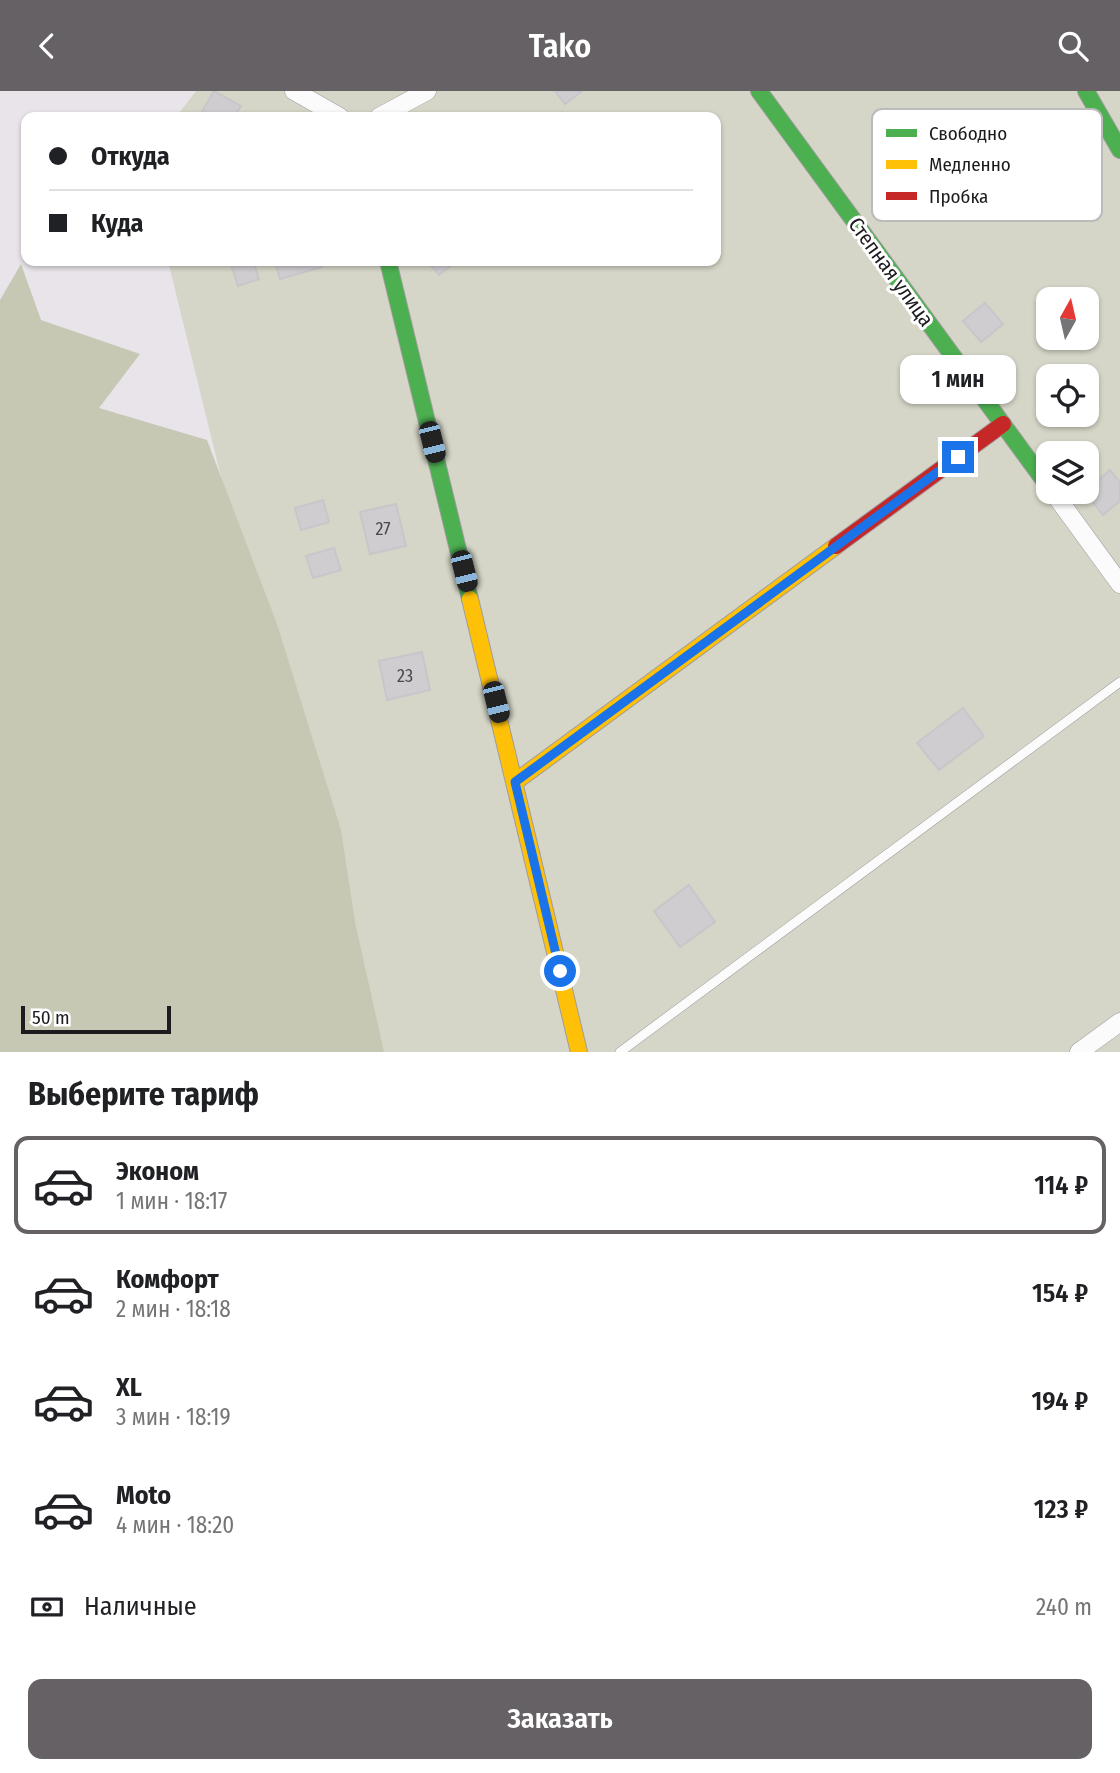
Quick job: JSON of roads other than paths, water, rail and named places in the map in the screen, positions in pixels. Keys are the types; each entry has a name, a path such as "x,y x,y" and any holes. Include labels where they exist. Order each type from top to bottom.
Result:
{"street":[{"path":"294,91 331,112"},
{"path":"388,112 427,91"},
{"name":"Степная улица","path":"759,91 1036,469"},
{"path":"1086,91 1098,109"},
{"path":"1102,115 1115,146 1120,151"},
{"path":"389,266 579,1052"},
{"path":"515,782 1003,424"},
{"path":"1061,504 1120,584"},
{"path":"1079,1052 1120,1022"}],"lane":[{"path":"620,1052 1120,682"}]}
